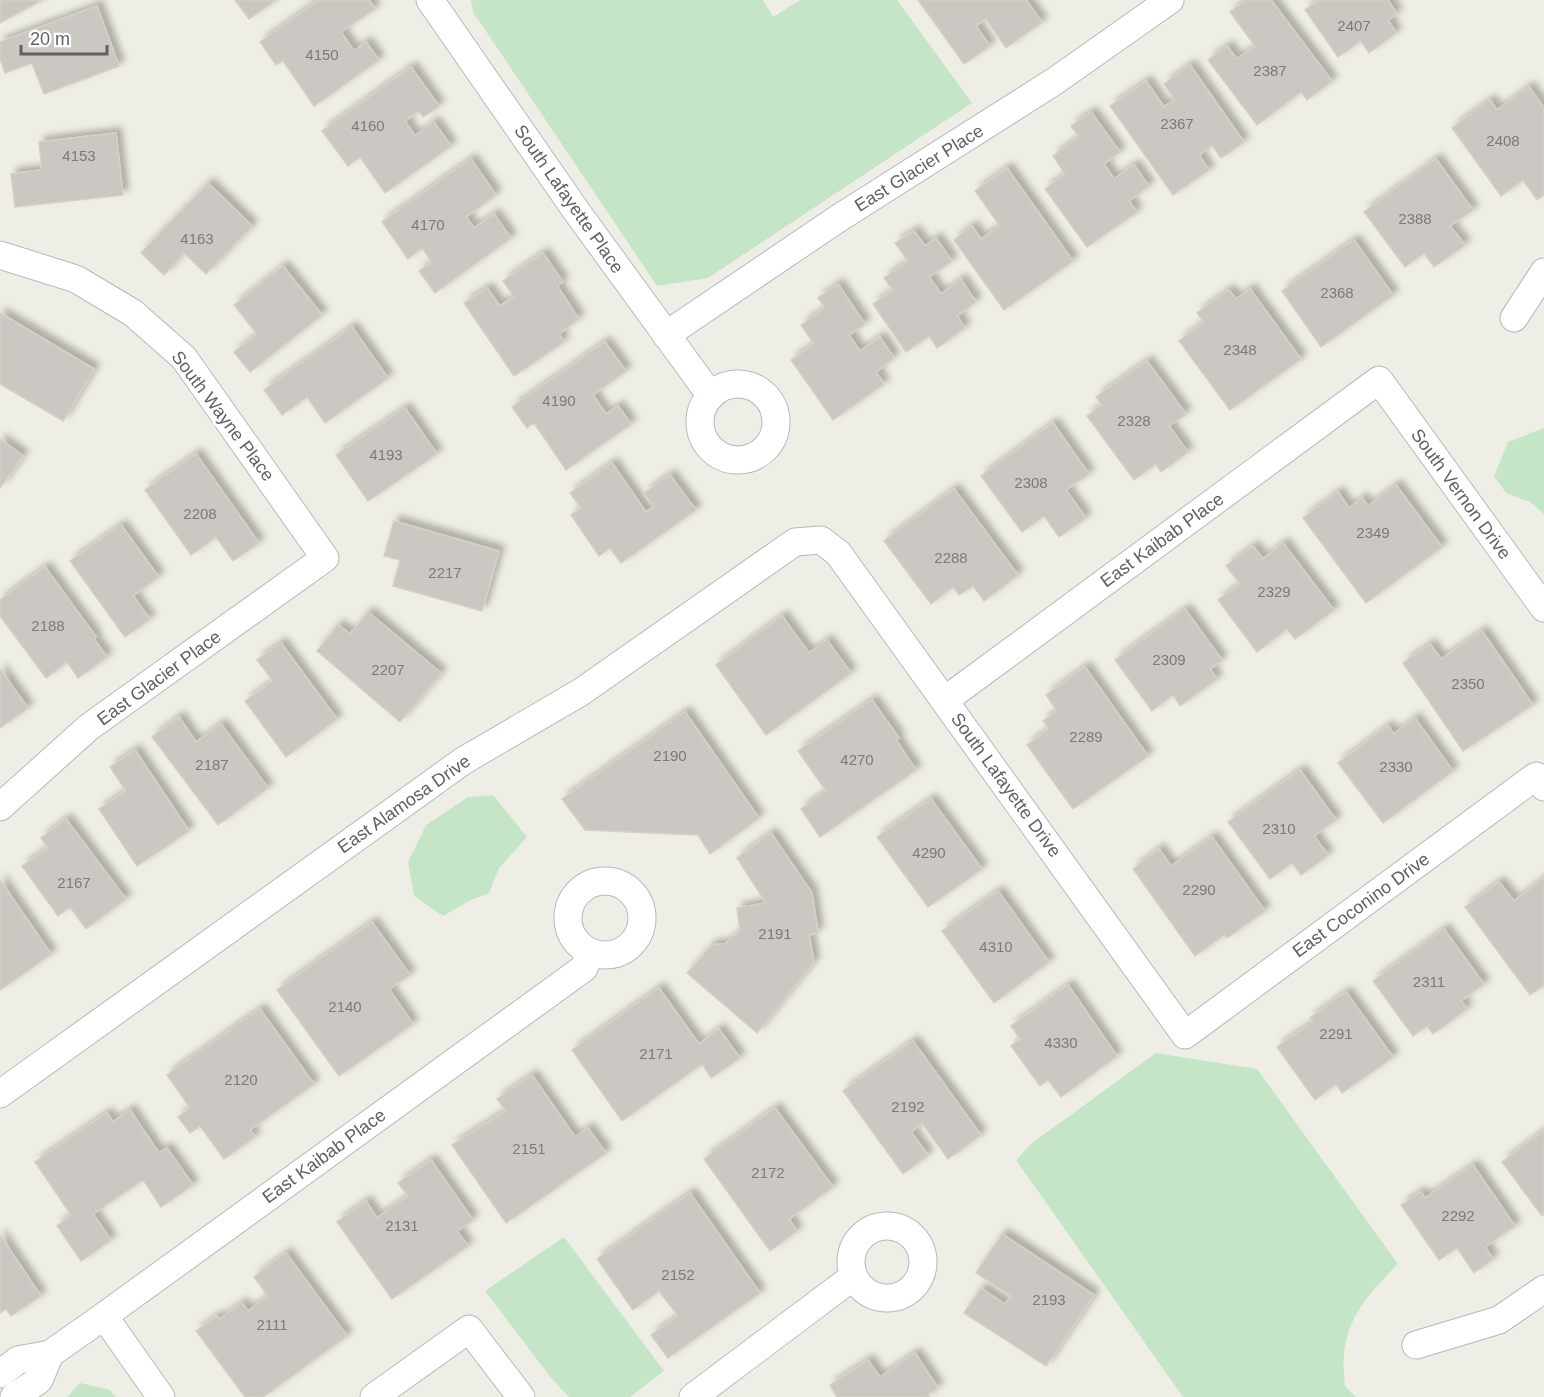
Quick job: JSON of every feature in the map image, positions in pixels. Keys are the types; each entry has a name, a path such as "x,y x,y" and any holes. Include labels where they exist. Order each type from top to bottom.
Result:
{"street":[{"name":"South Lafayette Place","path":"430,0 577,212 711,396"},
{"name":"East Glacier Place","path":"666,335 839,218 1055,81 1170,0"},
{"name":"South Wayne Place","path":"0,255 76,279 133,313 184,358 325,558"},
{"path":"1514,318 1544,272"},
{"name":"South Vernon Drive","path":"1379,380 1544,608"},
{"name":"East Kaibab Place","path":"945,700 1379,380"},
{"name":"South Lafayette Drive","path":"821,540 838,553 1185,1035"},
{"name":"East Alamosa Drive","path":"0,1094 463,761 581,692 795,542 821,540"},
{"name":"East Glacier Place","path":"0,807 89,727 325,558"},
{"name":"East Coconino Drive","path":"1185,1035 1540,782"},
{"name":"East Kaibab Place","path":"50,1354 584,968 591,952"},
{"path":"693,1397 854,1277"},
{"path":"1416,1344 1499,1320 1544,1288"},
{"path":"104,1316 161,1397"},
{"path":"374,1397 469,1329 521,1397"},
{"path":"0,1374 18,1360 50,1354"},
{"path":"14,1397 39,1380 50,1354"}],"green space":[{"path":"471,0 763,0 773,17 800,0 897,0 972,103 708,278 657,286 473,12"},
{"path":"1544,428 1544,514 1530,502 1506,493 1494,476 1508,442"},
{"path":"493,795 527,837 499,868 489,893 443,916 414,896 408,862 426,825 468,797"},
{"path":"1156,1053 1257,1069 1398,1264 1362,1304 1350,1327 1344,1354 1344,1378 1345,1386 1356,1397 1183,1397 1016,1160 1032,1143"},
{"path":"564,1237 664,1371 630,1397 569,1397 552,1379 485,1291"},
{"path":"80,1383 110,1390 115,1397 67,1397"}],"building":[{"path":"0,0 42,0 0,23"},
{"path":"235,0 276,0 249,19"},
{"path":"319,0 369,0 375,9 341,32 354,51 366,42 379,60 314,106 283,61 276,65 260,42"},
{"path":"918,0 1026,0 1042,22 1006,48 986,19 976,26 990,46 964,64"},
{"path":"1247,0 1271,0 1332,81 1307,100 1301,92 1257,125 1208,60 1227,46 1237,59 1255,46 1230,12"},
{"path":"1319,0 1388,0 1397,14 1388,20 1396,33 1369,53 1361,41 1338,57 1305,10"},
{"path":"97,6 119,66 44,94 32,63 5,73 0,59 0,42"},
{"path":"1190,65 1244,142 1221,158 1212,145 1199,155 1209,170 1173,195 1110,106 1146,81 1164,107 1175,100 1164,84"},
{"path":"411,67 439,106 423,117 419,111 405,121 415,136 434,122 451,146 385,193 360,157 348,166 322,131"},
{"path":"1529,87 1544,108 1544,195 1537,200 1523,180 1501,196 1452,128 1490,100 1497,110"},
{"path":"1091,112 1120,152 1104,164 1114,179 1134,165 1149,186 1129,201 1137,212 1087,247 1045,189 1065,174 1053,156 1079,137 1071,126"},
{"path":"116,133 123,195 15,207 11,174 42,170 39,142"},
{"path":"471,159 496,195 466,217 474,228 494,214 511,238 435,293 419,271 432,262 422,248 408,259 382,222"},
{"path":"1436,159 1473,210 1450,226 1465,245 1434,267 1424,253 1405,267 1364,212"},
{"path":"1007,168 1073,261 1004,310 954,240 972,226 981,239 1000,226 975,191"},
{"path":"208,183 252,226 206,274 184,253 164,275 141,253"},
{"path":"914,231 925,246 936,238 952,261 929,277 941,294 961,279 976,302 957,316 965,328 937,348 929,336 906,352 873,304 893,290 884,278 908,261 895,243"},
{"path":"1354,240 1393,295 1321,347 1282,291"},
{"path":"543,253 563,282 557,286 579,319 559,334 564,342 514,376 464,303 487,288 500,306 514,297 503,281"},
{"path":"283,266 322,315 250,372 234,352 257,334 234,305"},
{"path":"838,284 865,324 849,335 860,351 880,337 894,358 876,372 884,384 833,420 791,360 814,344 801,325 825,308 818,298"},
{"path":"1250,289 1301,359 1230,410 1179,341 1204,322 1197,313 1229,290 1236,299"},
{"path":"0,313 94,369 63,421 0,384"},
{"path":"352,327 388,378 325,423 307,397 282,415 264,390"},
{"path":"605,342 626,371 593,395 606,414 618,406 631,424 566,470 534,423 527,428 512,407"},
{"path":"1147,361 1186,414 1169,426 1188,452 1161,472 1156,464 1134,480 1087,416 1102,405 1096,397"},
{"path":"405,408 437,454 368,501 336,455"},
{"path":"1053,423 1089,474 1066,490 1086,518 1059,537 1044,516 1022,532 981,476"},
{"path":"0,439 23,456 0,488"},
{"path":"196,454 259,543 233,561 216,537 191,555 145,490"},
{"path":"612,463 646,512 654,507 644,493 670,475 696,510 621,563 610,548 599,556 571,515 581,508 570,493"},
{"path":"1396,485 1442,547 1366,603 1303,518 1338,492 1349,508 1362,498 1368,506"},
{"path":"954,489 1018,575 984,601 973,586 959,595 953,587 931,604 884,541"},
{"path":"394,521 499,551 482,611 393,586 400,560 384,556"},
{"path":"121,525 159,577 133,596 150,619 125,637 70,561"},
{"path":"1283,543 1334,610 1295,639 1287,629 1257,652 1218,600 1240,584 1226,566 1253,546 1263,559"},
{"path":"45,567 96,637 94,639 107,657 78,678 67,662 46,678 0,616 0,600"},
{"path":"1185,609 1222,660 1210,669 1217,679 1180,706 1173,695 1152,711 1115,660"},
{"path":"368,612 441,673 400,722 317,651 338,625 350,634"},
{"path":"782,616 809,653 827,640 851,673 766,735 716,665"},
{"path":"1482,631 1533,705 1463,751 1403,663 1430,644 1441,659"},
{"path":"281,643 337,719 286,757 245,701 273,681 257,660"},
{"path":"1085,667 1148,756 1073,809 1027,745 1049,729 1043,721 1057,711 1046,695"},
{"path":"0,669 28,708 0,728"},
{"path":"872,700 899,738 896,740 916,770 820,837 801,809 826,791 798,751"},
{"path":"685,712 759,818 710,854 698,835 585,830 562,799"},
{"path":"179,717 196,742 221,724 268,788 218,825 152,737"},
{"path":"1415,718 1453,771 1383,823 1338,763 1388,726 1394,734"},
{"path":"135,750 189,831 137,866 99,809 126,791 110,767"},
{"path":"1300,770 1336,820 1314,836 1328,855 1301,875 1292,863 1270,879 1228,822"},
{"path":"931,799 982,869 928,907 877,837"},
{"path":"66,819 126,899 86,929 70,907 58,916 22,866 48,848 41,838"},
{"path":"771,833 812,893 818,933 809,935 814,962 757,1033 687,973 712,945 725,944 740,930 737,908 766,903 737,858"},
{"path":"1212,837 1265,911 1227,938 1224,935 1195,956 1133,869 1159,849 1171,866"},
{"path":"1544,878 1544,985 1530,995 1465,907 1499,882 1514,901"},
{"path":"0,880 51,954 0,990"},
{"path":"998,891 1049,962 994,1003 942,931"},
{"path":"372,922 410,975 389,989 413,1024 339,1076 277,990"},
{"path":"1444,929 1484,984 1461,1001 1467,1009 1433,1034 1427,1026 1413,1036 1373,981"},
{"path":"1068,985 1117,1056 1061,1097 1048,1080 1040,1086 1011,1046 1020,1039 1011,1026"},
{"path":"659,988 699,1044 719,1029 740,1058 711,1078 702,1064 622,1121 572,1050"},
{"path":"1346,992 1393,1057 1342,1093 1336,1084 1315,1100 1277,1047 1313,1022 1310,1018"},
{"path":"260,1009 314,1084 250,1130 255,1137 224,1159 200,1126 190,1133 178,1117 190,1108 167,1075"},
{"path":"913,1041 981,1135 948,1159 922,1123 911,1132 928,1155 903,1174 843,1091"},
{"path":"532,1075 575,1137 588,1128 606,1153 506,1223 452,1145 506,1111 497,1099"},
{"path":"775,1108 833,1187 789,1219 797,1231 770,1251 704,1159"},
{"path":"130,1110 159,1153 167,1148 193,1185 161,1207 143,1180 93,1214 111,1240 81,1261 57,1226 71,1215 35,1162 107,1113 113,1122"},
{"path":"1544,1131 1544,1214 1542,1216 1502,1162"},
{"path":"431,1160 473,1220 457,1231 468,1246 392,1299 337,1222 366,1201 377,1218 408,1196 398,1183"},
{"path":"1473,1165 1515,1226 1485,1247 1493,1259 1474,1273 1457,1248 1439,1260 1401,1205 1421,1192 1425,1198"},
{"path":"690,1193 760,1293 668,1358 651,1335 678,1316 659,1291 633,1310 597,1259"},
{"path":"1002,1234 1094,1295 1046,1366 964,1313 981,1288 1005,1304 1011,1296 976,1273"},
{"path":"0,1235 41,1296 11,1316 6,1309 0,1313"},
{"path":"286,1253 347,1336 263,1397 245,1397 196,1331 217,1316 219,1319 242,1303 248,1311 268,1296 254,1277"},
{"path":"915,1353 938,1388 928,1394 930,1397 837,1397 830,1385 868,1360 880,1377"}]}
